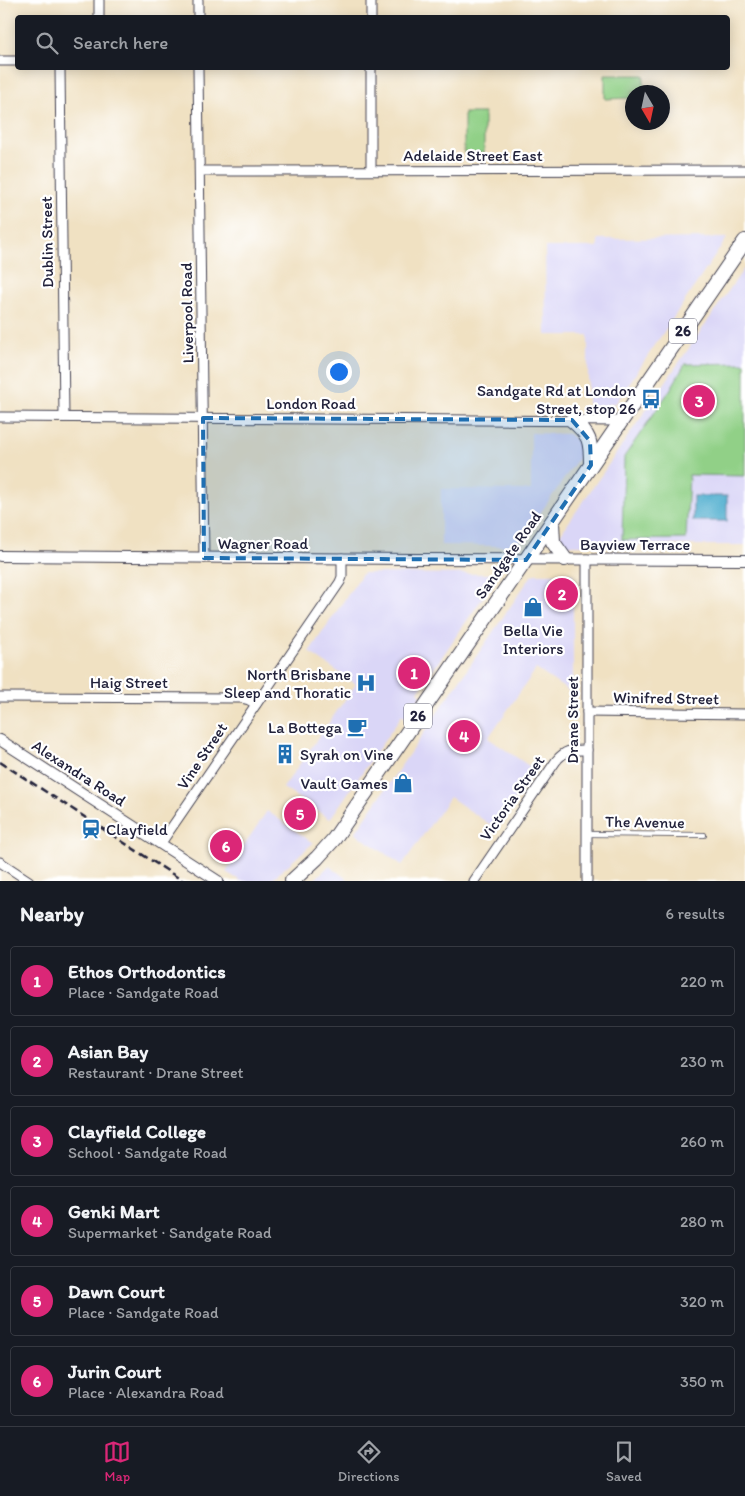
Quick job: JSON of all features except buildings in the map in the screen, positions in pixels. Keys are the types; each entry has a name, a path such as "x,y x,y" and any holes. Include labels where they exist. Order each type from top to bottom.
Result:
{"highway":[{"name":"Sandgate Road","path":"292,881 334,840 745,241"},
{"path":"572,420 585,432 590,441 591,465"},
{"path":"552,522 553,542 565,559"}],"street":[{"path":"99,0 99,15"},
{"path":"198,0 198,15"},
{"path":"370,0 370,15"},
{"path":"0,61 15,61"},
{"name":"Dublin Street","path":"60,70 64,417"},
{"name":"Liverpool Road","path":"198,70 204,558"},
{"path":"371,70 371,170"},
{"name":"Adelaide Street East","path":"200,171 745,170"},
{"name":"London Road","path":"0,417 621,421"},
{"name":"Wagner Road","path":"0,556 526,560"},
{"name":"Vine Street","path":"161,844 340,582 342,558"},
{"name":"Drane Street","path":"587,559 587,881"},
{"name":"Bayview Terrace","path":"526,560 745,560"},
{"name":"Haig Street","path":"0,696 241,698 256,704"},
{"name":"Winifred Street","path":"586,712 745,714"},
{"name":"Alexandra Road","path":"0,740 218,881"},
{"name":"Victoria Street","path":"474,881 561,755 569,750 587,750"},
{"path":"0,862 30,881"}],"lane":[{"name":"The Avenue","path":"587,834 704,835"}],"highlighted area":[{"path":"203,418 572,420 590,441 591,465 526,560 204,558"}],"shaded area":[{"path":"727,238 616,403 588,406 588,335 546,335 545,247 598,247 598,239"},
{"path":"745,267 745,545 565,545 561,542 560,535"},
{"path":"531,433 568,434 576,440 580,447 579,457 523,538 516,543 506,546 441,545 441,489 531,490"},
{"path":"364,573 494,574 495,580 419,690 418,692 421,695 406,718 402,715 330,819 283,788 356,684 309,652"},
{"path":"573,574 573,694 536,669 488,738 535,770 495,828 450,797 402,865 355,833 532,575"},
{"path":"267,811 313,843 270,881 241,881 226,872"},
{"path":"329,866 350,881 313,881"}],"green space":[{"path":"605,75 644,75 644,85 625,85 625,98 605,99"},
{"path":"464,113 484,113 484,153 464,153"},
{"path":"745,363 745,476 689,475 686,539 622,540 624,457 670,390 685,364"}],"water":[{"path":"693,496 727,496 727,521 693,521"}],"railway":[{"path":"0,762 183,881"}],"place":[{"name":"Sandgate Rd at London Street, stop 26","path":"651,399"},
{"name":"Clayfield College","path":"699,401"},
{"name":"Asian Bay","path":"562,594"},
{"name":"Bella Vie Interiors","path":"533,607"},
{"name":"Ethos Orthodontics","path":"414,673"},
{"name":"North Brisbane Sleep and Thoratic","path":"366,683"},
{"name":"La Bottega","path":"357,727"},
{"name":"Genki Mart","path":"464,736"},
{"name":"Syrah on Vine","path":"285,754"},
{"name":"Vault Games","path":"403,783"},
{"name":"Dawn Court","path":"300,814"},
{"name":"Clayfield","path":"91,829"},
{"name":"Jurin Court","path":"226,846"}]}
